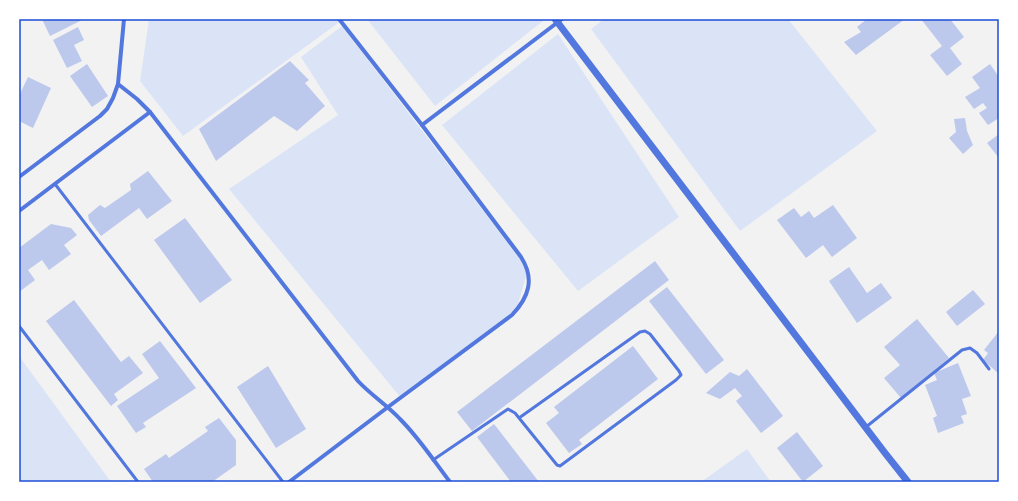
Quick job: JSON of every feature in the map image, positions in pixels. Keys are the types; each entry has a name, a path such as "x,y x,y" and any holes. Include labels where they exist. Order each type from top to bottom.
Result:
{"street":[{"path":"19,177 100,116 107,109 118,84 124,19"},
{"path":"289,482 512,315 521,305 527,293 529,280 529,272 521,257 339,19"},
{"path":"422,126 558,20 908,482"},
{"path":"118,84 150,112 358,381 405,424 450,482"},
{"path":"19,211 150,112"}],"lane":[{"path":"55,184 283,482"},
{"path":"19,326 138,482"},
{"path":"433,460 508,409 512,410 557,466 560,466 664,390 681,375 650,334 645,331 640,332 519,418"},
{"path":"866,427 962,350 970,348 977,353 989,369"}],"shaded area":[{"path":"149,19 340,19 341,21 183,136 140,81"},
{"path":"367,19 542,19 543,21 435,106"},
{"path":"604,19 788,19 877,131 740,231 591,29"},
{"path":"342,26 528,269 516,311 401,398 229,189 338,115 301,57"},
{"path":"558,34 679,217 578,291 442,125"},
{"path":"19,356 111,482 19,482"},
{"path":"747,449 771,482 701,482"}],"building":[{"path":"42,19 84,19 50,36"},
{"path":"867,19 905,19 856,55 844,42 861,32 857,27"},
{"path":"921,19 950,19 964,37 950,48 962,64 947,76 930,55 942,46"},
{"path":"78,27 84,40 74,45 82,61 67,68 53,40"},
{"path":"290,61 309,80 305,83 325,106 297,131 274,116 216,161 199,129"},
{"path":"87,64 108,96 92,107 70,76"},
{"path":"990,64 999,77 999,118 988,125 979,113 987,108 983,103 974,109 965,97 980,88 972,77"},
{"path":"28,77 51,88 33,128 19,121 19,96"},
{"path":"965,118 967,131 973,145 963,154 949,138 956,132 954,119"},
{"path":"999,134 999,158 987,143"},
{"path":"148,171 172,201 147,219 139,208 101,236 89,220 88,215 100,205 105,208 131,190 130,184"},
{"path":"833,205 857,238 832,257 823,245 806,258 777,220 794,208 801,217 809,211 814,218"},
{"path":"185,218 232,280 200,303 154,240"},
{"path":"51,224 71,228 77,235 64,245 71,254 49,270 42,260 28,270 35,280 19,292 19,248"},
{"path":"655,261 669,280 472,431 457,412"},
{"path":"849,267 867,293 881,283 892,298 857,323 829,281"},
{"path":"667,287 724,360 706,374 649,301"},
{"path":"973,290 985,304 957,326 946,312"},
{"path":"74,300 121,362 129,356 143,373 114,394 118,400 111,406 46,321"},
{"path":"917,319 949,358 901,398 884,378 900,365 884,347"},
{"path":"999,331 998,373 983,360 988,353 984,350"},
{"path":"160,341 196,388 143,423 146,427 136,433 117,406 159,378 142,354"},
{"path":"633,346 658,379 579,440 582,444 569,453 546,423 559,413 554,407"},
{"path":"958,363 971,396 962,399 967,414 961,416 964,423 938,433 933,418 937,416 925,385 937,380 934,373"},
{"path":"268,366 306,429 276,448 237,387"},
{"path":"747,369 783,416 761,433 736,401 742,396 735,388 720,399 706,393 730,372 739,376"},
{"path":"219,418 236,440 236,465 212,482 153,482 144,469 166,454 169,458 208,431 205,427"},
{"path":"494,424 539,482 511,482 477,437"},
{"path":"797,432 823,466 803,482 777,448"}]}
